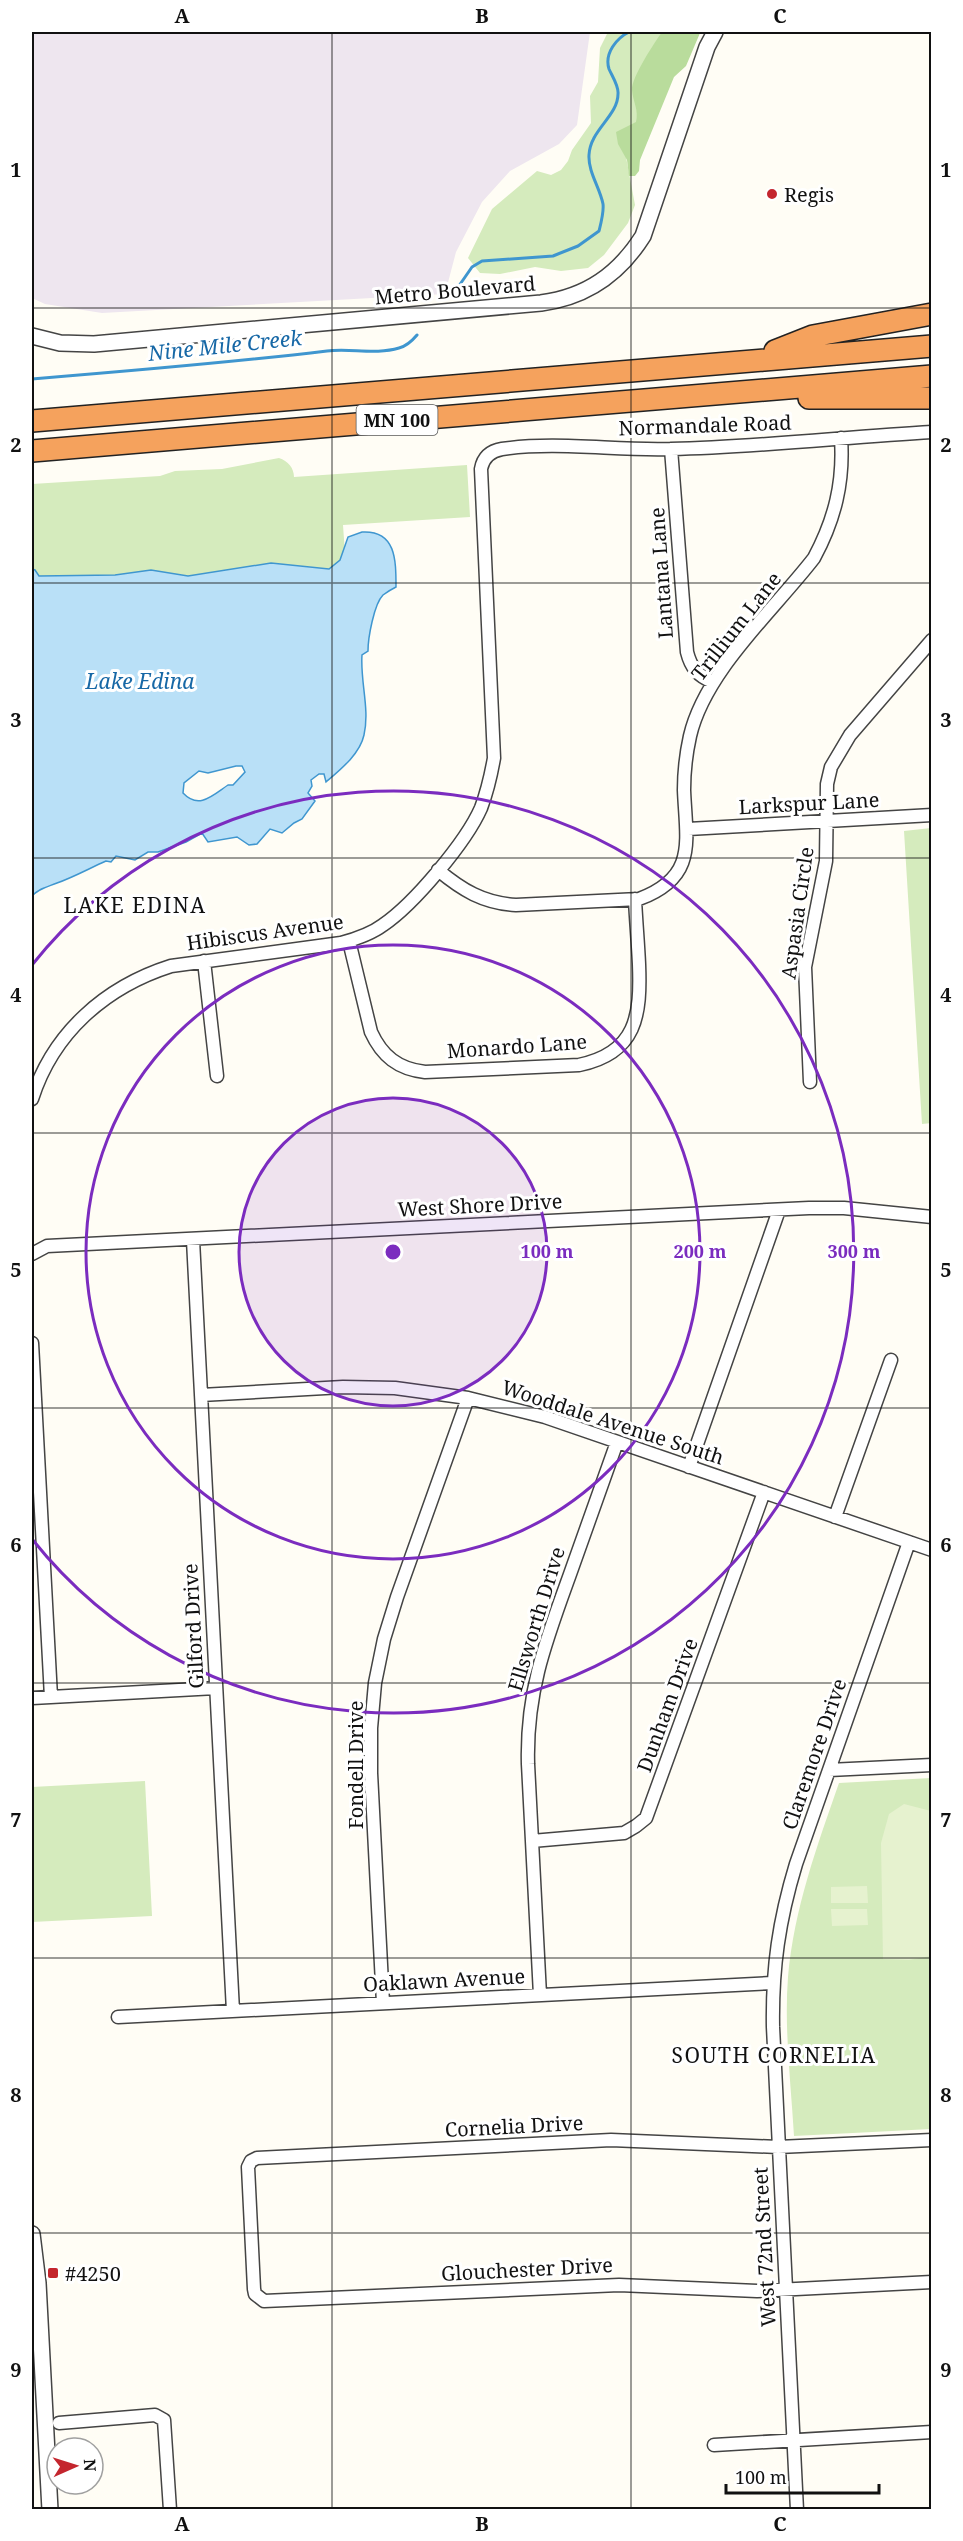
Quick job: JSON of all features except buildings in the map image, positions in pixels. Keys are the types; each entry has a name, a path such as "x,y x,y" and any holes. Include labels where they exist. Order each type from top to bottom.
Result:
{"highway":[{"path":"757,359 813,336 932,314"},
{"name":"MN 100","path":"32,421 932,346"},
{"name":"MN 100","path":"32,450 932,376"},
{"path":"762,389 807,398 932,398"}],"street":[{"name":"Metro Boulevard","path":"32,336 60,343 94,344 542,303 562,300 582,293 617,270 632,254 643,236 707,47 715,32"},
{"name":"Normandale Road","path":"483,461 491,453 501,449 563,447 671,449 932,432"},
{"name":"Trillium Lane","path":"438,870 476,897 495,904 516,906 635,899 653,894 666,885 677,873 684,860 688,844 684,789 686,761 691,734 700,708 713,682 814,558 826,536 841,488 843,463 841,438"},
{"name":"Lantana Lane","path":"671,449 687,652 689,663 695,671 713,682"},
{"name":"Hibiscus Avenue","path":"32,1099 47,1063 62,1039 81,1017 124,985 171,966 349,941 382,926 399,913 469,831 481,808 494,758 481,470 483,461"},
{"name":"Aspasia Circle","path":"810,1082 805,967 826,861 827,784 831,766 839,750 932,640"},
{"name":"Larkspur Lane","path":"688,829 932,815"},
{"name":"Monardo Lane","path":"349,941 371,1032 377,1045 397,1065 425,1072 579,1065 596,1062 623,1043 633,1028 639,1012 635,899"},
{"path":"204,961 217,1076"},
{"name":"West Shore Drive","path":"32,1254 47,1246 779,1210 844,1208 932,1217"},
{"path":"689,1467 779,1210"},
{"name":"Gilford Drive","path":"193,1239 232,2011"},
{"path":"32,1343 51,1697"},
{"path":"835,1516 891,1360"},
{"name":"Wooddale Avenue South","path":"201,1395 343,1388 395,1388 468,1398 545,1417 932,1550"},
{"name":"Fondell Drive","path":"383,2003 371,1773 371,1728 375,1683 384,1639 397,1597 468,1398"},
{"name":"Ellsworth Drive","path":"540,1995 527,1735 536,1674 617,1442"},
{"name":"Dunham Drive","path":"532,1841 624,1833 646,1818 764,1492"},
{"name":"Claremore Drive","path":"772,1983 776,1944 784,1903 909,1542"},
{"path":"32,1698 216,1688"},
{"path":"829,1770 932,1765"},
{"name":"Oaklawn Avenue","path":"118,2017 772,1983"},
{"name":"West 72nd Street","path":"772,1983 797,2510"},
{"name":"Cornelia Drive","path":"270,2301 259,2299 254,2289 248,2167 256,2158 611,2140 778,2147 932,2140"},
{"path":"32,2234 50,2510"},
{"name":"Glouchester Drive","path":"270,2301 619,2285 653,2285 722,2291 932,2282"},
{"path":"59,2423 155,2415 164,2420 170,2510"},
{"path":"714,2445 932,2432"}],"shaded area":[{"path":"32,32 590,32 577,125 559,144 510,171 482,202 456,252 445,294 102,313 45,304 32,298"}],"green space":[{"path":"608,32 675,32 626,157 635,205 628,223 604,255 588,268 561,271 535,267 500,274 480,273 468,258 492,209 537,171 551,175 561,170 591,123 590,96 598,82 600,48"},
{"path":"662,32 700,33 686,66 674,77 640,160 639,171 635,176 629,176 627,160 618,144 616,132 636,122 637,114 632,90 635,77"},
{"path":"279,458 290,465 294,477 467,465 470,517 343,525 347,583 32,600 32,484 160,476 175,471 222,469"},
{"path":"931,828 932,1123 922,1124 904,831"},
{"path":"931,1778 931,2129 794,2136 787,2016 791,1952 801,1902 839,1783"},
{"path":"145,1781 152,1916 32,1922 32,1787"},
{"path":"904,1804 931,1811 931,1956 909,1960 883,1959 881,1843 889,1814"},
{"path":"867,1886 868,1903 831,1903 831,1887"},
{"path":"831,1909 867,1909 868,1925 832,1926"}],"water":[{"name":"Lake Edina","path":"362,532 373,533 388,541 394,557 396,587 380,599 372,622 368,651 362,655 366,725 362,742 349,761 326,782 324,774 319,774 311,780 312,786 308,793 315,801 302,819 282,833 270,829 257,844 249,845 237,837 208,842 202,833 186,842 158,852 148,852 135,860 116,856 111,862 106,861 44,888 32,896 32,569 39,576 115,575 151,570 188,576 271,563 329,569 340,560 348,537","holes":["242,766 245,772 233,785 228,785 206,799 195,800 183,793 184,783 199,771 208,773"]}],"waterway":[{"name":"Nine Mile Creek","path":"454,293 472,267 482,261 553,256 578,246 599,231 603,204 590,168 589,155 594,138 617,102 617,88 609,69 608,57 616,42 629,32"},
{"name":"Nine Mile Creek","path":"32,379 327,351 390,350 404,346 417,335"}],"place":[{"name":"Regis","path":"772,194"},
{"name":"#4250","path":"53,2273"}],"district":[{"name":"LAKE EDINA","path":"135,905"},
{"name":"SOUTH CORNELIA","path":"774,2055"}]}
